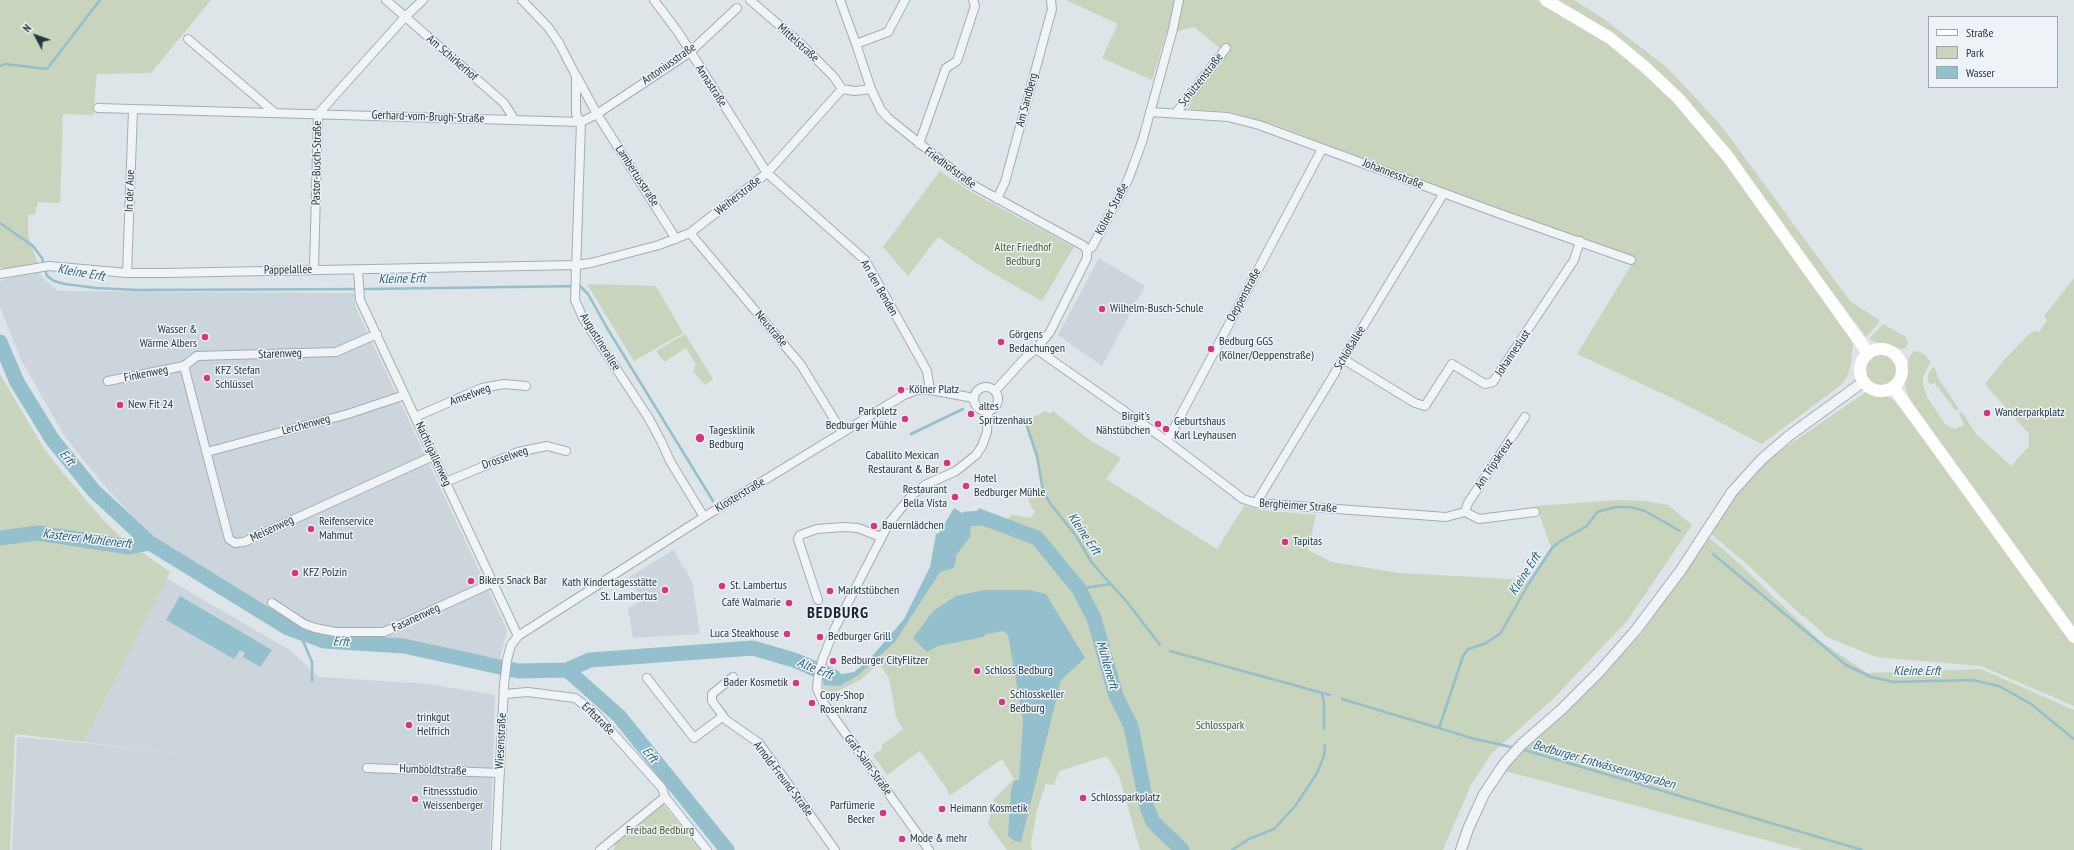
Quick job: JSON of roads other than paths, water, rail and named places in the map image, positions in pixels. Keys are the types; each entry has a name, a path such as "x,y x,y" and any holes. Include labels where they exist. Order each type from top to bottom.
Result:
{"main road":[{"path":"1546,0 1610,38 1645,67 1678,98 1728,157 1868,353"},
{"path":"1882,349 1896,355 1902,368 1901,376 1893,387 1885,391 1875,391 1863,382 1860,377 1860,365 1868,353 1882,349"},
{"path":"1893,387 2074,637"}],"street":[{"name":"Am Schirkerhof","path":"386,0 504,103 514,119"},
{"name":"Pastor-Busch-Straße","path":"314,270 318,114 405,17 423,0"},
{"name":"Augustinerallee","path":"522,0 548,27 559,42 597,114"},
{"name":"Annastraße","path":"654,0 678,32 689,53 767,173"},
{"name":"Mittelstraße","path":"750,0 801,44 834,77 842,89"},
{"name":"Friedhofstraße","path":"840,0 870,89 881,110 888,118 968,183 1084,246 1087,251"},
{"path":"856,44 888,32 905,0"},
{"path":"919,144 946,68 957,61 975,6 973,0"},
{"name":"Am Sandberg","path":"997,199 1005,182 1052,9 1051,0"},
{"name":"Kölner Straße","path":"995,391 1025,358 1036,349 1050,332 1087,258 1087,251 1092,247 1128,180 1142,142 1173,29 1179,0"},
{"name":"Antoniusstraße","path":"597,114 689,53 737,8"},
{"path":"188,39 274,112"},
{"name":"Schützenstraße","path":"1176,113 1226,48"},
{"name":"Augustinerallee","path":"576,76 576,114 581,122 577,265 574,290 575,300 583,318 662,441 670,461 704,517"},
{"path":"842,89 855,91 870,89"},
{"name":"Weiherstraße","path":"577,265 619,257 676,239 690,233 767,173 842,89"},
{"name":"Gerhard-vom-Brugh-Straße","path":"98,108 581,122"},
{"name":"In der Aue","path":"127,273 133,110"},
{"name":"Johannesstraße","path":"1150,112 1228,117 1253,123 1631,260"},
{"path":"581,122 597,114"},
{"name":"Lambertusstraße","path":"597,114 676,239"},
{"name":"Oeppenstraße","path":"1167,441 1322,149"},
{"name":"An den Benden","path":"767,173 865,260 926,371 930,390"},
{"name":"Schloßallee","path":"1256,503 1444,193"},
{"name":"Neustraße","path":"690,233 801,365 842,432"},
{"name":"Johanneslust","path":"1343,358 1415,402 1425,406 1452,364 1485,384 1493,382 1574,260 1580,241"},
{"name":"Pappelallee","path":"0,273 50,266 127,273 577,265"},
{"name":"Nachtigallenweg","path":"358,270 359,293 376,334 446,482 492,584 518,636"},
{"name":"Starenweg","path":"184,366 197,356 336,352 376,334"},
{"name":"Bergheimer Straße","path":"1036,349 1167,441 1242,499 1256,503 1446,517 1465,512"},
{"name":"Finkenweg","path":"108,381 184,366"},
{"name":"Meisenweg","path":"184,366 229,539 235,543 244,542 433,456"},
{"path":"1461,850 1468,829 1484,794 1504,764 1522,744 1562,709 1600,671 1636,630 1681,570 1732,492 1762,458 1790,435 1863,382"},
{"name":"Amselweg","path":"415,417 482,388 504,384 526,386"},
{"path":"818,600 798,539 800,535 817,529 844,527 858,528 881,537 889,523 912,495 932,480 956,472 976,455 982,446 987,432 988,412 997,405 998,398 995,391 988,387 980,388 974,398 977,408 988,412"},
{"name":"Klosterstraße","path":"518,636 722,505 904,395 916,390 930,390 974,398"},
{"name":"Lerchenweg","path":"206,452 348,414 405,395"},
{"name":"Am Tripskreuz","path":"1465,512 1468,503 1525,417"},
{"name":"Drosselweg","path":"446,482 518,452 547,446 566,451"},
{"path":"1465,512 1479,519 1535,512"},
{"name":"Graf-Salm-Straße","path":"881,537 835,628 823,658 818,677 817,689 823,702 929,850"},
{"name":"Fasanenweg","path":"272,603 304,624 315,628 335,632 384,632 492,584"},
{"name":"Wiesenstraße","path":"496,850 504,685 507,660 511,645 518,636"},
{"name":"Arnold-Freund-Straße","path":"733,677 712,694 712,701 722,716 760,743 835,850"},
{"path":"647,678 694,738 722,716"},
{"name":"Erftstraße","path":"504,694 528,692 575,698 595,713 662,788 665,797 707,850"},
{"name":"Humboldtstraße","path":"367,768 500,773"},
{"path":"600,850 665,797"}],"water":[{"path":"954,508 972,519 979,508 1006,520 1003,524 982,519 974,522 971,525 970,537 957,554 954,568 940,572 895,642 857,676 840,686 823,685 826,669 838,675 854,672 868,661 904,619 930,567 936,534 939,533"},
{"path":"985,590 1030,590 1046,594 1085,658 1061,680 1021,842 1015,841 1008,836 1011,790 1014,781 1019,780 1023,720 1008,635 1004,631 986,634 983,637 938,646 927,652 913,638 933,611 956,596"},
{"path":"180,596 272,650 260,667 243,657 245,653 240,650 234,659 166,620"}],"waterway":[{"path":"0,66 5,64 47,69 100,0"},
{"name":"Kleine Erft","path":"0,223 33,246 42,258 47,276 54,281 96,288 137,290 580,286 588,294 607,328 713,501"},
{"name":"Erft","path":"0,342 17,382 52,439 94,491 150,543 288,628 324,641 404,646 518,671 567,670 619,716 727,850"},
{"name":"Kleine Erft","path":"911,434 963,409"},
{"name":"Kleine Erft","path":"1024,417 1037,456 1043,491 1050,503 1076,536 1092,563 1127,602 1160,645"},
{"name":"Kleine Erft","path":"1439,728 1463,656 1468,649 1484,644 1500,634 1531,580 1552,548 1559,542 1587,526 1597,512 1616,507 1630,507 1645,511 1680,531"},
{"name":"Mühlenerft","path":"960,532 967,519 984,518 1037,538 1079,589 1094,618 1116,696 1131,726 1147,807 1153,822 1182,850"},
{"name":"Kasterer Mühlenerft","path":"0,538 38,533 129,547 150,543"},
{"name":"Kleine Erft","path":"1713,554 1846,665 1871,677 1894,682 1972,680 1999,686 2031,704 2074,739"},
{"path":"1079,589 1110,584"},
{"path":"300,634 312,662 312,681"},
{"name":"Alte Erft","path":"567,670 590,660 753,648 794,660 834,677"},
{"path":"1170,651 1330,695"},
{"path":"1322,693 1324,703 1324,729"},
{"name":"Bedburger Entwässerungsgraben","path":"1342,699 1475,739 1516,748"},
{"path":"1232,850 1249,839 1274,829 1296,805 1317,773 1324,756 1325,745"},
{"name":"Bedburger Entwässerungsgraben","path":"1521,749 1862,850"}],"place":[{"name":"Wilhelm-Busch-Schule","path":"1102,309"},
{"name":"Wasser & Wärme Albers","path":"205,337"},
{"name":"Görgens Bedachungen","path":"1001,342"},
{"name":"Bedburg GGS (Kölner/Oeppenstraße)","path":"1211,349"},
{"name":"KFZ Stefan Schlüssel","path":"207,378"},
{"name":"Kölner Platz","path":"901,390"},
{"name":"New Fit 24","path":"120,405"},
{"name":"Wanderparkplatz","path":"1987,413"},
{"name":"altes Spritzenhaus","path":"971,414"},
{"name":"Parkpletz Bedburger Mühle","path":"905,419"},
{"name":"Birgit's Nähstübchen","path":"1158,424"},
{"name":"Geburtshaus Karl Leyhausen","path":"1166,429"},
{"name":"Tagesklinik Bedburg","path":"700,438"},
{"name":"Caballito Mexican Restaurant & Bar","path":"947,463"},
{"name":"Hotel Bedburger Mühle","path":"966,486"},
{"name":"Restaurant Bella Vista","path":"955,497"},
{"name":"Bauernlädchen","path":"874,526"},
{"name":"Reifenservice Mahmut","path":"311,529"},
{"name":"Tapitas","path":"1285,542"},
{"name":"KFZ Polzin","path":"295,573"},
{"name":"Bikers Snack Bar","path":"471,581"},
{"name":"St. Lambertus","path":"722,586"},
{"name":"Kath Kindertagesstätte St. Lambertus","path":"665,590"},
{"name":"Marktstübchen","path":"830,591"},
{"name":"Café Walmarie","path":"789,603"},
{"name":"Luca Steakhouse","path":"787,634"},
{"name":"Bedburger Grill","path":"820,637"},
{"name":"Bedburger CityFlitzer","path":"833,661"},
{"name":"Schloss Bedburg","path":"977,671"},
{"name":"Bader Kosmetik","path":"796,683"},
{"name":"Schlosskeller Bedburg","path":"1002,702"},
{"name":"Copy-Shop Rosenkranz","path":"812,703"},
{"name":"trinkgut Helfrich","path":"409,725"},
{"name":"Schlossparkplatz","path":"1083,798"},
{"name":"Fitnessstudio Weissenberger","path":"415,799"},
{"name":"Heimann Kosmetik","path":"942,809"},
{"name":"Parfümerie Becker","path":"883,813"},
{"name":"Mode & mehr","path":"902,839"}],"district":[{"name":"BEDBURG","path":"838,613"}],"park label":[{"name":"Alter Friedhof Bedburg","path":"1023,255"},
{"name":"Schlosspark","path":"1220,726"},
{"name":"Freibad Bedburg","path":"660,831"}]}
